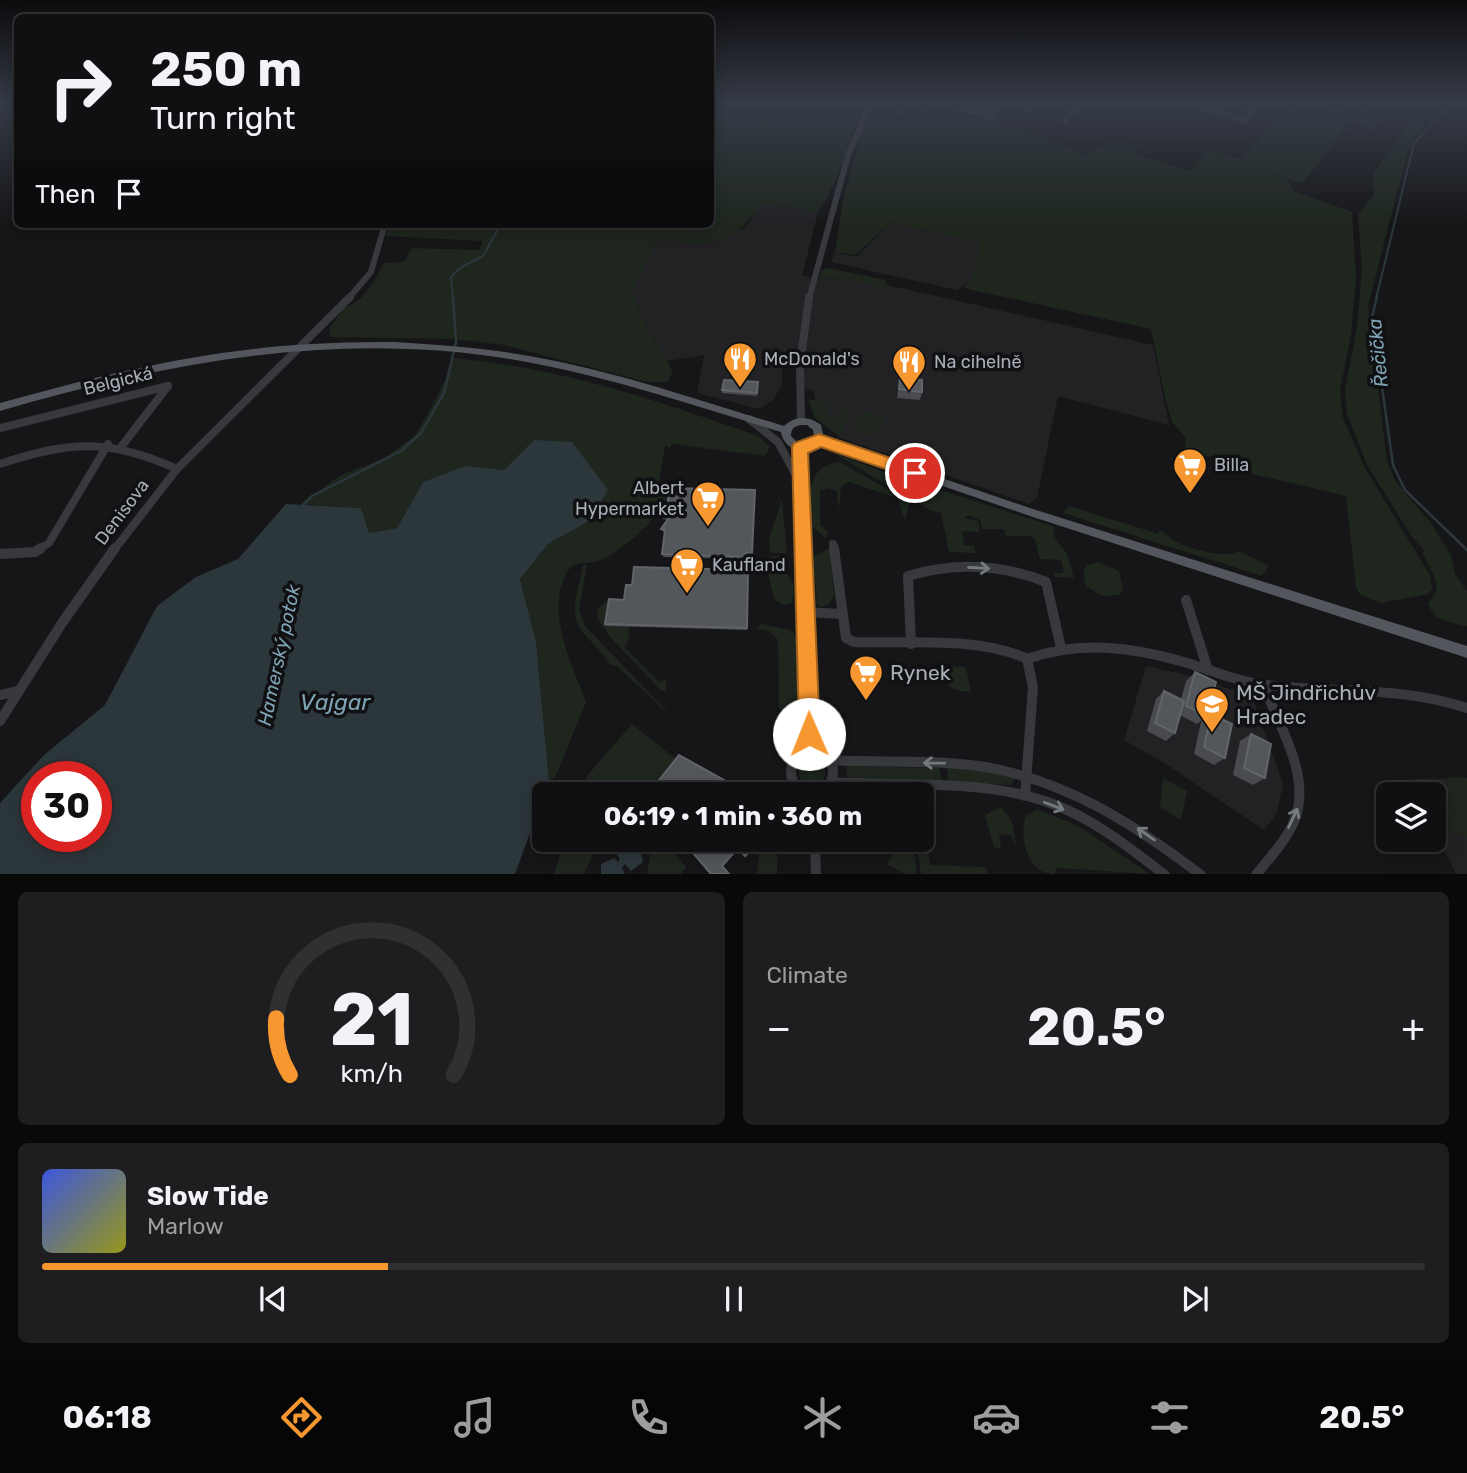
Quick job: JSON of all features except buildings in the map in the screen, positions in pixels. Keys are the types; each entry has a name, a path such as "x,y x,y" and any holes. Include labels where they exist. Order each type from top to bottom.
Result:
{"main road":[{"path":"0,407 160,366 301,346 378,344 471,350 588,372 786,430"},
{"path":"786,430 793,422 801,421 818,428 819,440"},
{"path":"786,430 788,441 800,447 811,446 819,440"},
{"path":"819,440 1033,513 1467,652"}],"street":[{"path":"801,421 798,386 804,307 851,144"},
{"name":"Denisova","path":"0,721 3,710 71,610 177,469 365,282 371,272 384,228"},
{"name":"Belgická","path":"0,428 168,386 121,447"},
{"path":"748,419 778,442 799,482"},
{"path":"0,464 46,448 91,441 121,447 177,469"},
{"path":"0,554 35,552 49,543 108,444"},
{"path":"800,447 799,482 810,751"},
{"path":"833,544 846,638 854,642 986,646 1008,650 1027,659 1049,649 1129,650 1264,685 1403,691 1467,708"},
{"path":"911,644 913,631 906,582 912,574 962,567 997,569 1046,582 1061,648"},
{"path":"1186,600 1208,670"},
{"path":"806,612 841,614"},
{"path":"1025,796 1033,687 1027,659"},
{"path":"1256,874 1296,819 1300,788 1292,758 1264,685"},
{"path":"0,695 18,691"},
{"path":"795,782 791,773 795,759 810,751 820,753 829,761 832,769 831,782"},
{"path":"829,761 942,762 1026,775 1054,783 1098,803 1141,830 1201,874"},
{"path":"934,787 1025,796 1079,817 1111,835 1165,874"},
{"path":"815,852 816,874"}],"shaded area":[{"path":"714,144 848,144 833,187 818,212 762,203 751,218 729,237 705,243 657,240 633,289 640,314 673,372 668,382 648,382 504,345 452,339 330,337 330,327 344,307 362,296 384,263 404,262 412,248 479,250 483,241 385,236 388,228 714,228"},
{"path":"858,144 1059,144 1084,155 1109,144 1128,144 1139,145 1134,154 1191,171 1207,151 1212,150 1251,163 1241,158 1254,144 1333,144 1302,184 1275,173 1288,180 1293,191 1352,212 1356,279 1351,335 1340,390 1343,418 1365,468 1430,575 1432,589 1428,594 1381,603 1360,595 1356,587 1346,496 1236,470 1231,455 1186,455 1185,437 1172,422 1166,402 1151,329 963,288 971,280 981,242 890,223 856,255 835,252 843,200"},
{"path":"1395,144 1411,144 1368,306 1387,461 1396,482 1431,523 1451,555 1455,574 1467,591 1467,626 1443,620 1430,609 1428,603 1436,591 1436,585 1423,554 1424,550 1412,537 1367,465 1347,414 1345,391 1357,326 1362,269 1358,215 1374,195 1373,174"},
{"path":"762,203 818,212 802,276 883,284 1153,345 1169,425 1058,396 1037,498 1029,504 841,438 819,418 813,390 803,388 802,362 782,360 782,386 772,401 759,409 697,393 704,355 667,361 640,314 633,289 657,240 682,243 745,228"},
{"path":"890,223 981,242 971,281 957,290 831,262 835,252 857,257"},
{"path":"829,268 885,280 888,286 874,287 874,284 819,277 821,270"},
{"path":"452,358 532,369 608,387 758,436 770,447 765,456 672,444 670,448 665,446 659,482 665,483 665,489 669,490 653,519 634,538 605,558 572,565 563,581 559,615 567,651 586,702 555,778 549,781 536,642 520,579 548,544 589,521 534,440 504,470 465,466 423,482 397,528 369,533 361,508 301,504 339,476 382,459 415,436 438,395 451,367"},
{"path":"808,399 832,403 828,406 827,414 840,416 836,412 851,407 841,438 815,418"},
{"path":"865,412 885,418 875,437 853,429 856,414 862,415"},
{"path":"830,451 886,473 1053,526 1055,538 1067,554 1074,578 1055,577 1054,573 1064,573 1061,560 1040,559 1035,540 1030,536 1006,536 1004,529 982,529 980,520 968,515 965,518 978,521 980,532 962,531 964,545 974,546 976,553 949,552 941,513 930,510"},
{"path":"840,462 910,502 905,520 897,498 849,482 841,486 839,511 837,491 828,488 820,491 820,525 828,531 826,538 811,526 810,494 815,477 828,465"},
{"path":"778,498 782,501 787,553 770,553 769,539 781,503"},
{"path":"1069,506 1159,534 1159,530 1173,540 1196,549 1216,554 1238,551 1269,566 1262,576 1063,513"},
{"path":"830,548 834,596 828,605 822,607 817,605 813,557"},
{"path":"769,556 788,557 786,572 794,585 792,603 783,605 774,599 768,573 781,572 781,564 769,561"},
{"path":"1098,562 1119,571 1123,590 1119,595 1102,596 1086,586 1083,571 1087,565"},
{"path":"583,565 587,565 579,609 585,626 677,722 617,666 609,664 581,630 575,616 575,607"},
{"path":"606,601 624,602 629,637 624,647 660,683 666,679 666,691 662,691 610,637 598,619 597,610"},
{"path":"761,624 791,630 796,637 798,727 790,735 787,735 784,712 779,708 778,640 768,630 756,629"},
{"path":"947,666 966,667 971,692 948,685 943,670"},
{"path":"1146,666 1182,674 1252,696 1283,784 1277,813 1264,830 1163,762 1124,740"},
{"path":"632,724 677,760 665,782 585,782 587,776"},
{"path":"817,761 822,763 822,782 802,782 799,773 802,763"},
{"path":"846,766 939,768 942,781 877,781 847,777"},
{"path":"947,768 981,770 1014,778 1014,781 1011,785 951,782 948,780"},
{"path":"1448,777 1467,778 1467,838 1449,829"},
{"path":"1163,778 1187,791 1181,820 1160,807"},
{"path":"1467,778 1467,874 1456,874 1445,852 1446,782 1411,782 1410,779"},
{"path":"1001,807 1012,821 1016,848 1011,835 999,834 1001,849 994,847 985,815"},
{"path":"1037,809 1078,826 1150,874 1057,868 1054,874 1045,873 1032,862 1024,844 1026,816"},
{"path":"561,852 594,852 584,874 554,874"},
{"path":"647,852 674,852 686,867 681,874 647,874 650,855"},
{"path":"759,852 777,852 777,874 757,874"},
{"path":"894,852 914,852 917,874 905,874 887,864"},
{"path":"918,852 928,852 930,865 985,867 989,874 921,874"}],"water":[{"name":"Vajgar","path":"534,440 572,442 608,490 589,521 548,544 520,579 536,642 549,781 532,782 532,828 515,874 0,874 0,803 21,780 21,852 112,852 112,761 38,761 105,705 157,606 196,577 238,559 286,504 361,508 369,533 397,528 423,482 465,466 504,470"},
{"path":"641,852 643,862 631,871 625,864 622,868 625,874 601,874 601,864 614,858 618,862 620,859 616,853"}],"waterway":[{"name":"Řečička","path":"1376,299 1414,144"},
{"name":"Hamerský potok","path":"453,299 451,277 460,268 483,256 499,228"},
{"name":"Hamerský potok","path":"301,507 312,496 401,451 421,433 444,393 456,342 453,297"},
{"name":"Řečička","path":"1377,297 1372,317 1393,465 1405,490 1467,550"}],"place":[{"name":"McDonald's","path":"740,389"},
{"name":"Na cihelně","path":"909,392"},
{"name":"Billa","path":"1190,495"},
{"name":"Albert Hypermarket","path":"708,528"},
{"name":"Kaufland","path":"687,595"},
{"name":"Rynek","path":"866,702"},
{"name":"MŠ Jindřichův Hradec","path":"1212,734"}],"route":[{"path":"809,734 806,612 800,519 800,447 806,448 819,440 915,473"}]}
